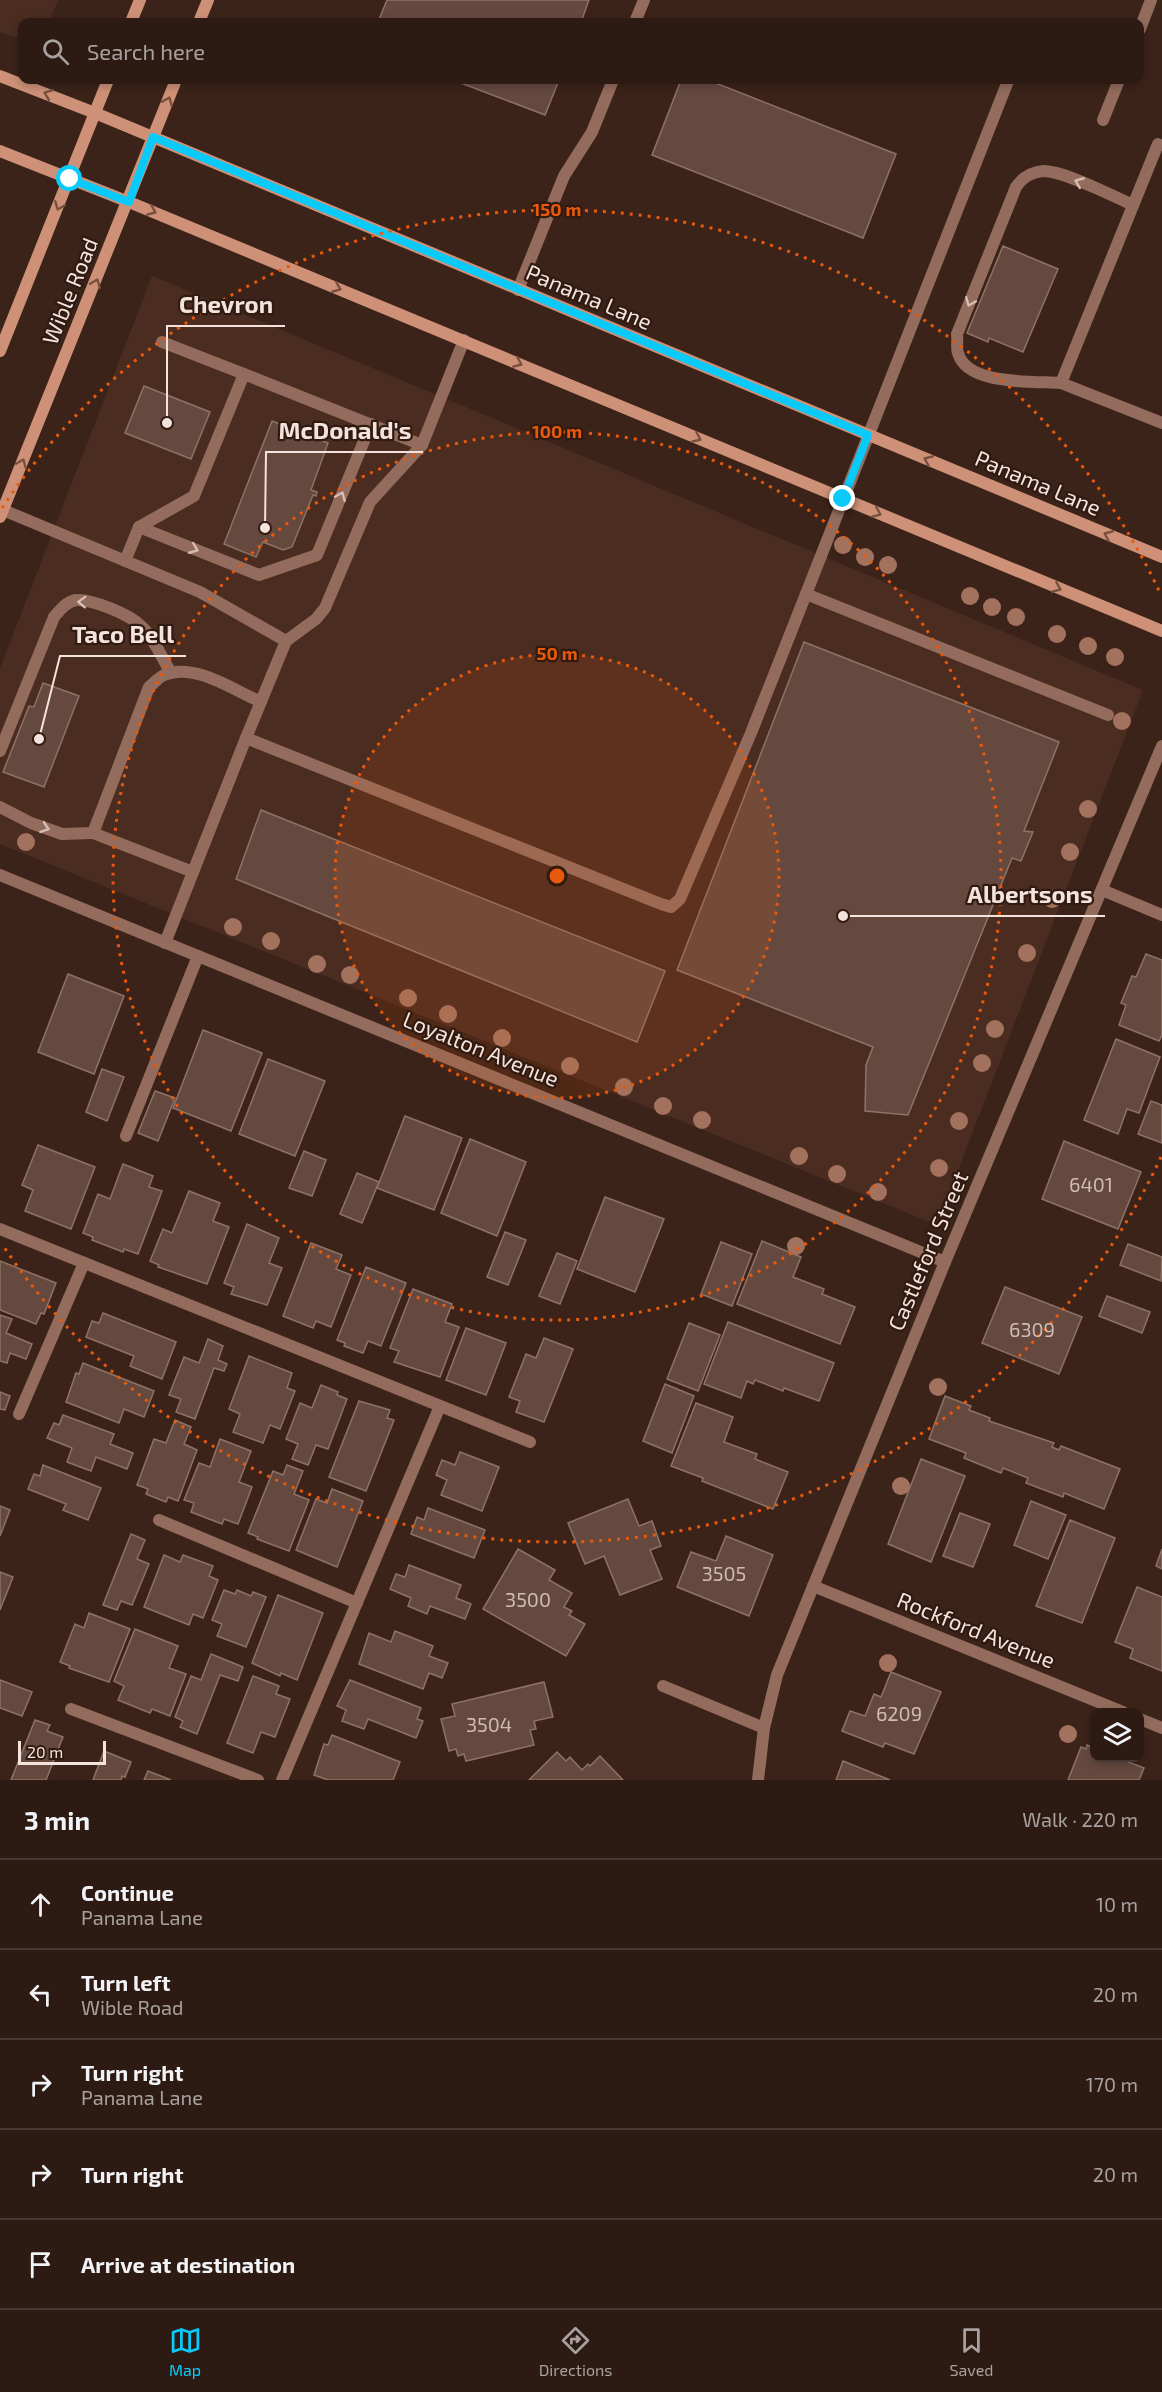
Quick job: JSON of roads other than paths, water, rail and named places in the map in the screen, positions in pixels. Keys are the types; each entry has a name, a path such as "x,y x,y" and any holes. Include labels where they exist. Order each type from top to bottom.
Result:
{"main road":[{"path":"133,18 140,0"},
{"path":"201,18 208,0"},
{"name":"Panama Lane","path":"0,76 18,83"},
{"name":"Panama Lane","path":"21,84 95,112 1162,557"},
{"name":"Wible Road","path":"0,351 106,84"},
{"name":"Wible Road","path":"1,514 129,202 174,84"},
{"path":"0,152 129,202 464,340 1162,631"}],"street":[{"path":"637,18 644,0"},
{"path":"1144,18 1151,0"},
{"path":"518,290 564,176 592,132 611,84"},
{"path":"246,738 671,907 680,899 751,733 1007,84"},
{"path":"1103,120 1117,84"},
{"path":"1061,383 1158,144"},
{"path":"1133,205 1046,171 1034,173 1022,179 1016,187 957,334 958,354 967,367 979,375 1061,383 1162,423"},
{"path":"165,943 286,641 316,620 325,608 370,502 422,445 464,340"},
{"path":"162,342 422,445"},
{"path":"125,561 139,527 194,496 244,374"},
{"path":"139,527 259,575 316,555 371,424"},
{"path":"1,514 200,592 286,641"},
{"path":"806,594 1108,715"},
{"path":"0,751 54,617 63,606 74,600 90,601 126,616 142,626 171,674"},
{"path":"93,833 149,687 162,676 181,671 200,675 261,702"},
{"name":"Castleford Street","path":"758,1780 764,1728 777,1675 945,1262 1162,746"},
{"path":"0,807 31,823 62,834 93,833 194,872"},
{"name":"Loyalton Avenue","path":"0,875 945,1262"},
{"path":"1102,890 1162,915"},
{"path":"126,1136 198,956"},
{"path":"0,1229 530,1442"},
{"path":"19,1414 84,1263"},
{"path":"282,1780 440,1406"},
{"path":"159,1520 357,1603"},
{"name":"Rockford Avenue","path":"813,1586 1111,1708"},
{"path":"663,1686 764,1728"},
{"path":"71,1709 258,1780"},
{"path":"1144,1721 1162,1728"}],"place":[{"name":"Chevron","path":"167,423"},
{"name":"McDonald's","path":"265,528"},
{"name":"Taco Bell","path":"39,739"},
{"name":"Albertsons","path":"843,916"}]}
